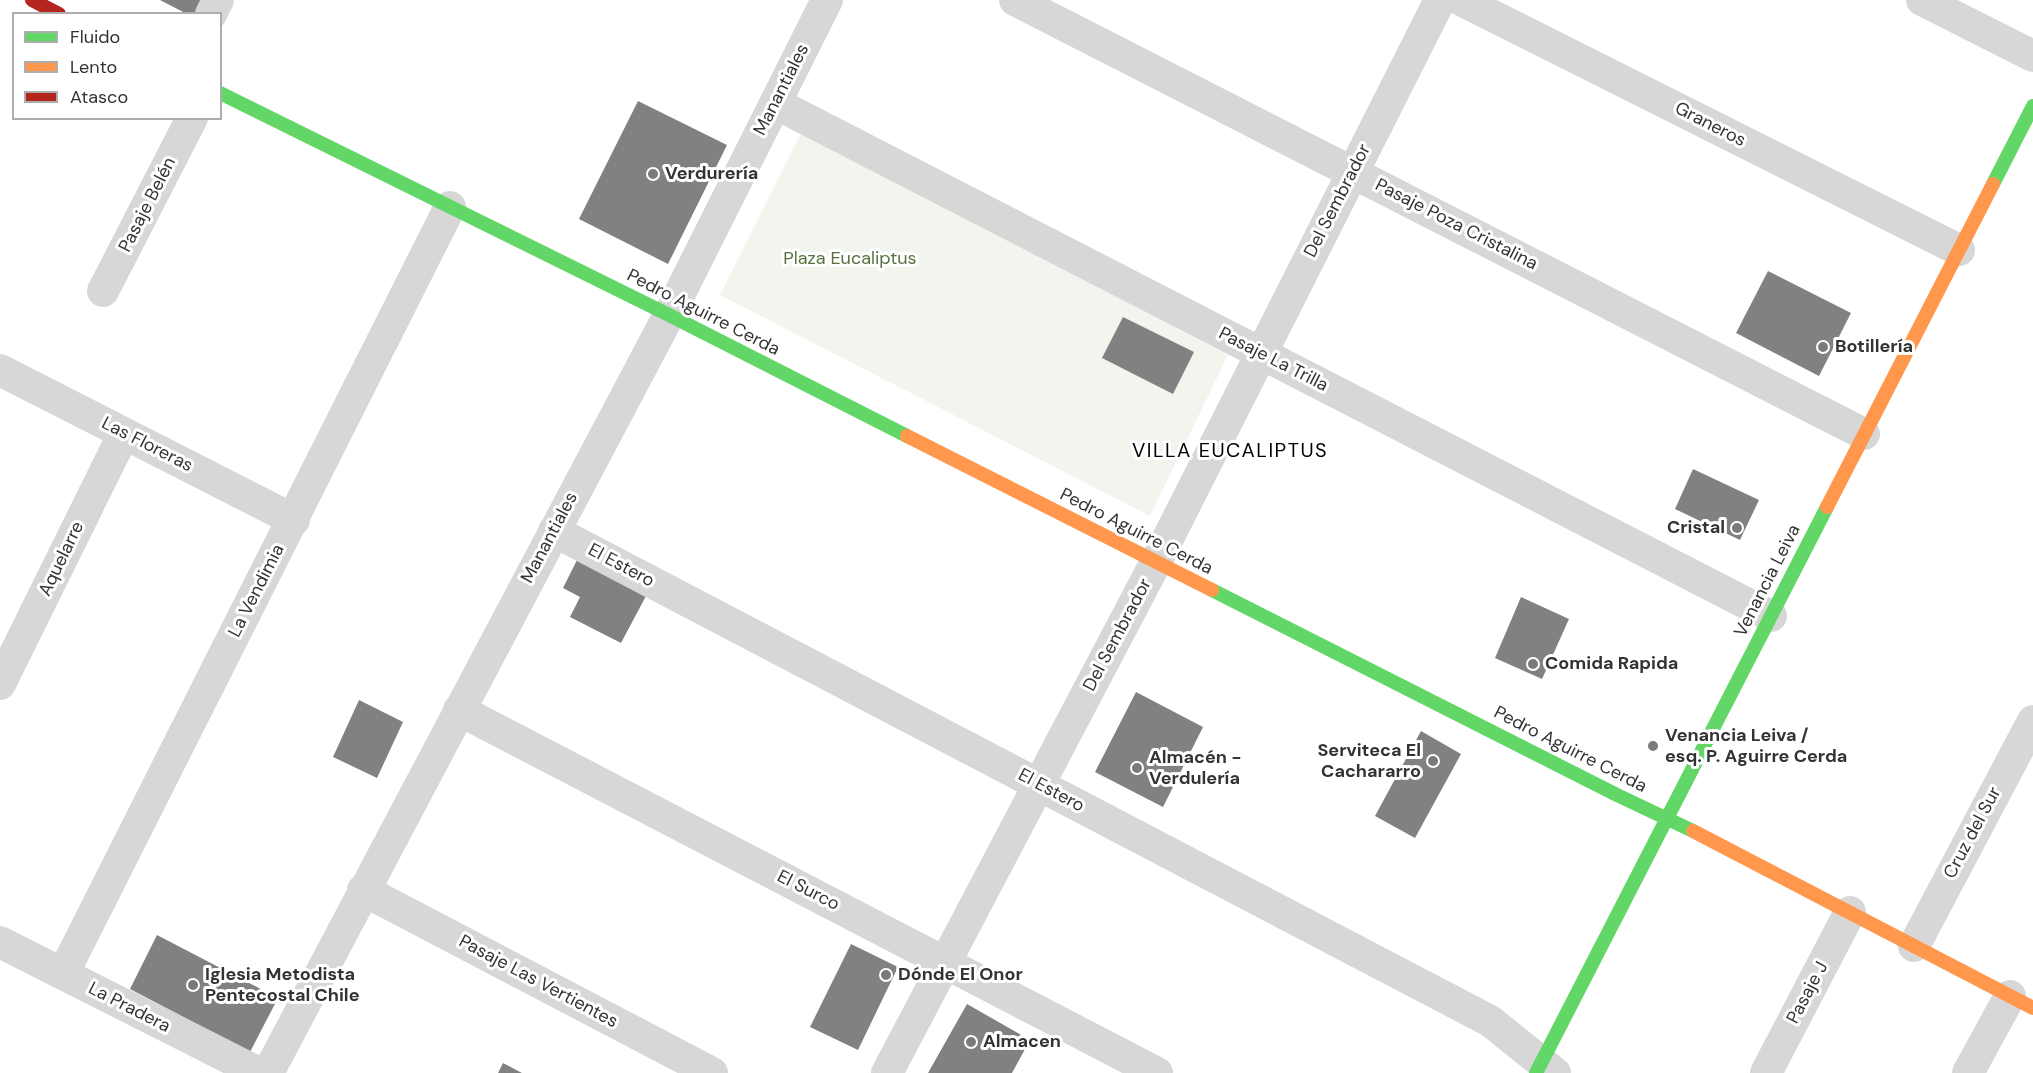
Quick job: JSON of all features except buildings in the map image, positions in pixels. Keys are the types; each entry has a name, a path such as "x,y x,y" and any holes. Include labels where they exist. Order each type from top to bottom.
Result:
{"street":[{"path":"32,0 55,12"},
{"name":"Manantiales","path":"268,1073 669,315 827,0"},
{"name":"Pasaje Poza Cristalina","path":"1015,0 1864,434"},
{"name":"Del Sembrador","path":"887,1073 1156,562 1440,0"},
{"name":"Graneros","path":"1461,0 1959,250"},
{"path":"1922,0 2033,56"},
{"name":"Pedro Aguirre Cerda","path":"222,94 669,315 1666,818 2021,1002"},
{"name":"Pasaje La Trilla","path":"775,103 1771,616"},
{"name":"Venancia Leiva","path":"1544,1069 1666,818 2033,106"},
{"name":"Pasaje Belén","path":"103,291 191,120"},
{"name":"La Vendimia","path":"63,974 450,207"},
{"name":"Las Floreras","path":"0,370 294,520"},
{"name":"Aquelarre","path":"0,684 124,434"},
{"name":"El Estero","path":"554,531 1490,1021 1544,1069"},
{"name":"El Surco","path":"459,710 1156,1073"},
{"name":"Cruz del Sur","path":"1914,946 2033,721"},
{"name":"Pasaje Las Vertientes","path":"363,890 712,1073"},
{"name":"Pasaje J","path":"1766,1073 1850,912"},
{"name":"La Pradera","path":"0,942 259,1073"},
{"path":"1968,1073 2021,1002"}],"green space":[{"name":"Plaza Eucaliptus","path":"802,132 1228,355 1150,516 720,295"}],"traffic: fast":[{"path":"222,94 669,315 907,436"},
{"path":"1993,184 2033,106"},
{"path":"1536,1073 1827,507"},
{"path":"1212,590 1617,795 1693,831"}],"traffic: slow":[{"path":"1827,507 1993,184"},
{"path":"907,436 1212,590"},
{"path":"1693,831 2033,1008"}],"traffic: jam":[{"path":"32,0 55,12"}],"place":[{"name":"Verdurería","path":"653,174"},
{"name":"Botillería","path":"1823,347"},
{"name":"Cristal","path":"1737,528"},
{"name":"Comida Rapida","path":"1533,664"},
{"name":"Venancia Leiva / esq. P. Aguirre Cerda","path":"1653,746"},
{"name":"Serviteca El Cachararro","path":"1433,761"},
{"name":"Almacén - Verdulería","path":"1137,768"},
{"name":"Dónde El Onor","path":"886,975"},
{"name":"Iglesia Metodista Pentecostal Chile","path":"193,985"},
{"name":"Almacen","path":"971,1042"}],"district":[{"name":"VILLA EUCALIPTUS","path":"1230,452"}]}
